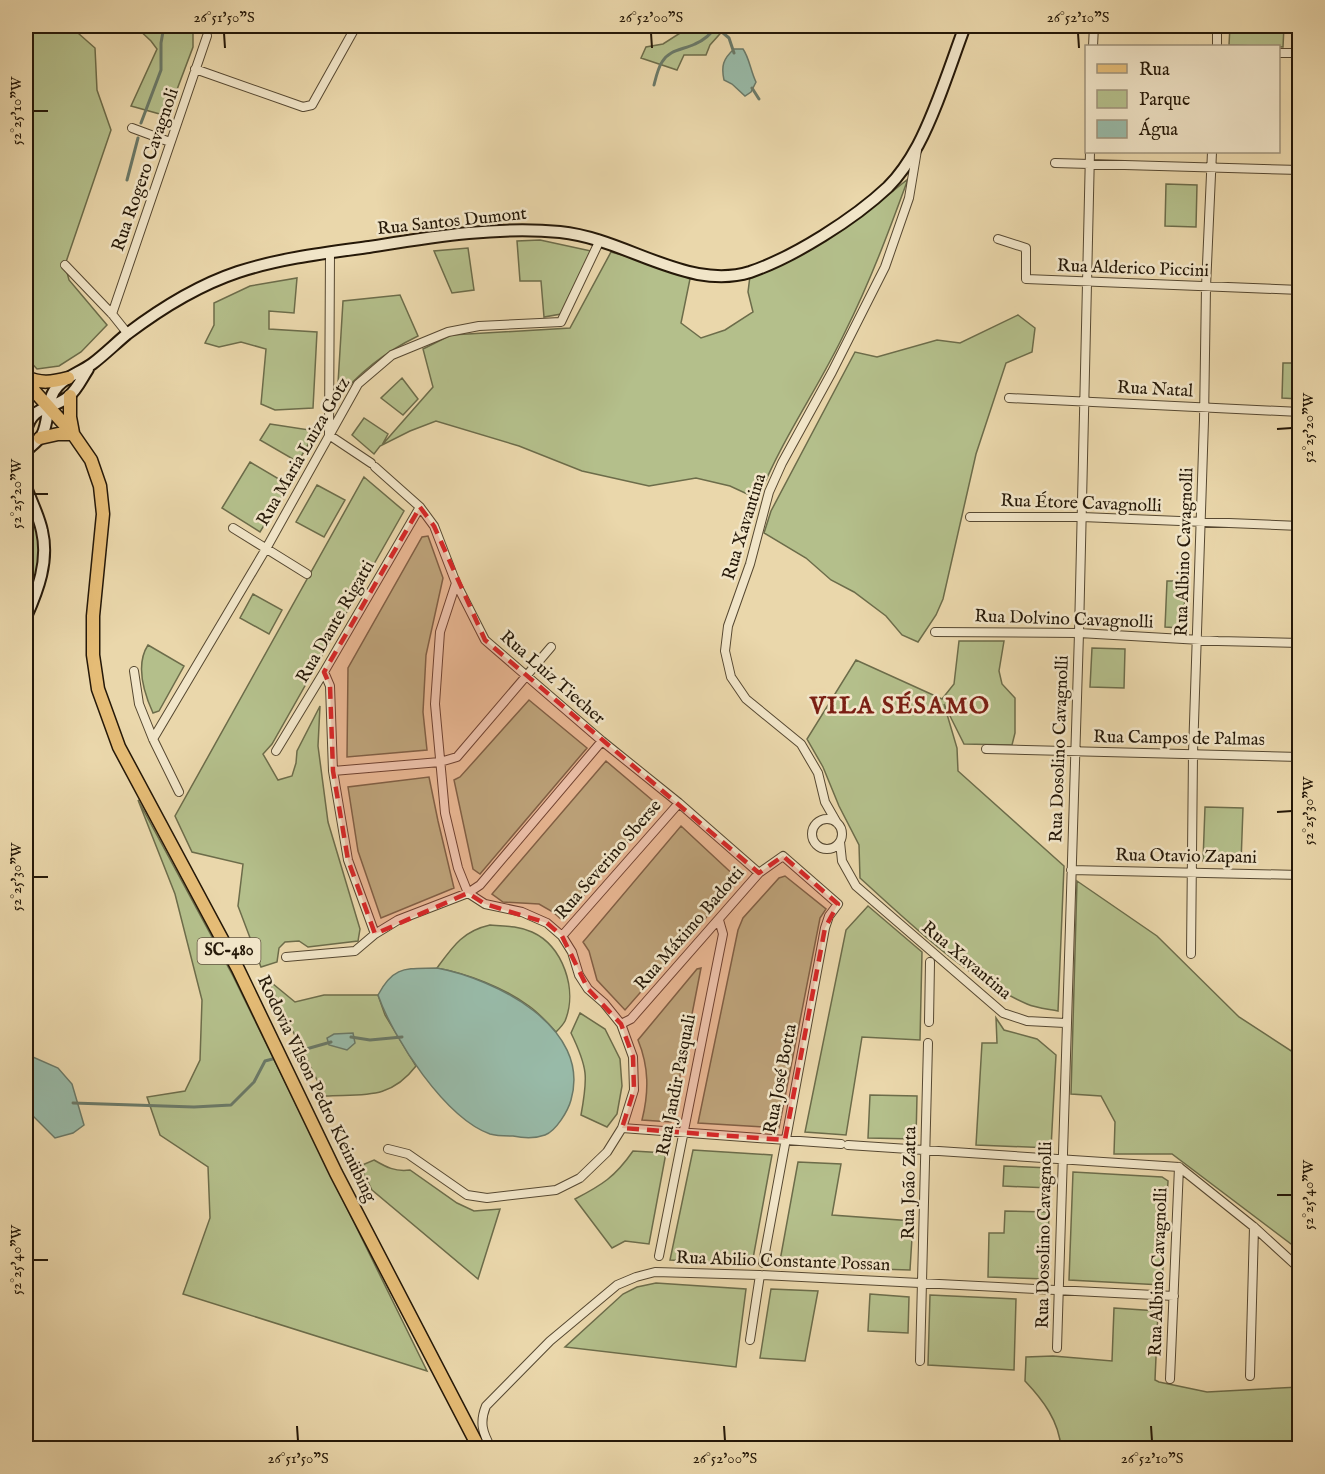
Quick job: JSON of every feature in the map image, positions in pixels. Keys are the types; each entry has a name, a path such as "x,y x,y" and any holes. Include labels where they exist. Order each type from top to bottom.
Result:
{"main road":[{"name":"Rua Santos Dumont","path":"48,406 57,386 90,366 128,334 178,300 237,272 273,262 498,230 533,229 565,232 600,240 698,274 726,276 749,272 799,249 859,211 891,185 918,146 964,26"},
{"name":"Rua Santos Dumont","path":"70,396 90,366"},
{"path":"26,379 49,383 68,378"},
{"name":"Rodovia Vilson Pedro Kleinübing","path":"26,379 73,434 91,460 100,486 103,513 93,616 93,655 98,689 119,747 238,969 341,1183 479,1449"},
{"path":"26,421 38,411 70,396 73,434 58,434 40,438"},
{"path":"26,451 40,438 45,428 48,406"},
{"path":"26,487 42,531 44,551 43,570 26,617"}],"street":[{"path":"1093,45 1094,26"},
{"path":"1217,26 1217,45"},
{"path":"195,69 303,107 312,105 354,28"},
{"name":"Rua Rogero Cavagnoli","path":"112,314 207,36"},
{"path":"1280,52 1299,53"},
{"path":"132,128 170,142"},
{"name":"Rua Xavantina","path":"837,822 825,802 818,773 801,744 746,699 731,677 725,651 728,626 742,589 769,492 777,472 832,372 885,267 909,198 918,146"},
{"name":"Rua Dosolino Cavagnolli","path":"1057,1347 1082,517 1090,153"},
{"name":"Rua Albino Cavagnolli","path":"1191,954 1193,753 1212,153"},
{"path":"1055,163 1299,170"},
{"name":"Rua Alderico Piccini","path":"998,239 1026,248 1026,279 1299,290"},
{"name":"Rua Maria Luiza Gotz","path":"153,739 267,547 358,384 392,355 448,332 479,326 561,322 600,240"},
{"path":"329,435 330,253"},
{"path":"65,265 128,334"},
{"name":"Rua Natal","path":"1009,398 1299,412"},
{"name":"Rua Luiz Tiecher","path":"329,435 373,465 420,507 434,526 456,583 485,640 759,873"},
{"name":"Rua Dante Rigatti","path":"276,751 420,507"},
{"name":"Rua Étore Cavagnolli","path":"970,517 1082,517 1299,526"},
{"path":"233,528 308,574"},
{"path":"388,1149 408,1154 467,1195 487,1198 556,1190 580,1178 607,1152 622,1128 634,1089 633,1057 621,1024 604,1003 588,989 579,975 572,952 562,936 547,924 522,912 484,904 468,893 458,868 446,813 435,704 440,632 456,583"},
{"name":"Rua Dolvino Cavagnolli","path":"935,632 1078,633 1299,643"},
{"path":"333,771 440,762 457,757 551,646"},
{"path":"134,671 139,704 179,792"},
{"path":"324,672 330,686 333,771 348,860 375,934"},
{"path":"286,957 355,951 375,934 398,920 468,893 480,885 602,741"},
{"name":"Rua Campos de Palmas","path":"986,749 1299,757"},
{"path":"825,802 813,836 817,845 842,861"},
{"name":"Rua Severino Sberse","path":"562,936 679,803"},
{"path":"818,822 828,819 837,822 842,830 840,842 842,861"},
{"path":"825,849 833,848 840,842"},
{"name":"Rua Máximo Badotti","path":"621,1024 631,1019 759,873 783,856 838,904"},
{"name":"Rua Xavantina","path":"842,861 856,886 1003,1013 1027,1021 1065,1023"},
{"name":"Rua Otavio Zapani","path":"1071,870 1299,875"},
{"name":"Rua José Botta","path":"763,1263 825,928 829,916 838,904"},
{"name":"Rua Jandir Pasquali","path":"659,1256 723,934 719,920"},
{"path":"928,1022 930,962"},
{"name":"Rua João Zatta","path":"920,1361 928,1042"},
{"path":"622,1128 1179,1167 1254,1227 1299,1269"},
{"name":"Rua Albino Cavagnolli","path":"1170,1378 1179,1167"},
{"path":"1250,1376 1254,1227"},
{"name":"Rua Abilio Constante Possan","path":"491,1449 483,1433 481,1418 486,1406 550,1341 617,1285 636,1276 655,1272 760,1275 1174,1296"},
{"path":"750,1340 760,1275"}],"highlighted area":[{"path":"420,507 434,526 485,640 759,873 783,856 838,904 825,928 785,1140 622,1128 634,1090 633,1057 621,1024 588,989 562,936 547,923 485,904 468,893 375,934 348,860 333,771 330,686 324,672"}],"green space":[{"path":"26,26 70,26 95,48 97,90 111,130 65,265 69,280 107,325 81,352 59,366 37,369 26,357"},
{"path":"135,26 193,26 193,47 167,116 131,106 157,49"},
{"path":"691,26 727,26 710,45 706,55 684,55 677,70 641,58 646,47 663,44"},
{"path":"1230,26 1284,26 1283,47 1280,45 1229,45"},
{"path":"908,179 879,256 854,313 777,456 758,499 730,486 696,478 649,486 582,471 519,446 436,421 382,445 433,387 423,349 451,335 570,328 611,252 669,268 690,279 681,323 701,338 725,330 753,312 748,292 750,276 832,235 862,216"},
{"path":"1166,184 1197,185 1196,227 1165,226"},
{"path":"540,240 591,251 561,314 544,317 541,281 520,281 517,241"},
{"path":"468,248 474,290 452,293 434,251"},
{"path":"297,278 294,313 269,311 269,329 317,332 313,408 275,410 261,404 266,349 241,342 219,347 205,343 214,325 214,303 250,286"},
{"path":"400,295 418,336 373,364 354,380 337,400 343,301"},
{"path":"1018,315 1035,328 1032,352 1006,363 976,454 943,599 936,615 918,642 902,635 886,616 854,592 831,580 806,558 764,533 771,511 855,352 877,357 937,340 960,343"},
{"path":"1283,363 1299,363 1299,399 1282,398"},
{"path":"402,378 418,399 403,415 381,398"},
{"path":"364,418 388,434 374,454 352,435"},
{"path":"270,424 316,431 298,462 260,440"},
{"path":"250,462 289,485 260,532 222,508"},
{"path":"364,477 404,511 272,744 263,754 278,780 292,776 297,751 320,706 318,746 328,822 360,929 358,941 308,947 299,941 285,942 279,948 277,962 261,967 238,906 243,864 192,852 175,816"},
{"path":"317,485 345,500 324,537 296,522"},
{"path":"26,501 37,530 40,552 36,574 26,603"},
{"path":"428,536 443,578 426,655 423,712 427,750 347,757 348,668 422,537"},
{"path":"1167,581 1186,581 1181,628 1165,627"},
{"path":"253,594 282,610 269,634 240,618"},
{"path":"959,641 1004,641 999,671 1002,684 1015,698 1015,733 1012,745 964,744 944,704 957,748 958,771 1064,866 1058,1011 1027,1004 981,979 918,931 860,878 859,845 839,806 823,767 807,739 856,660 942,699 954,684"},
{"path":"148,645 184,666 159,711 153,713 144,688 141,670"},
{"path":"1092,648 1125,649 1124,688 1090,687"},
{"path":"529,700 587,748 480,874 473,869 454,780 460,777"},
{"path":"606,761 658,805 563,921 539,904 503,902 492,894"},
{"path":"429,777 454,888 381,918 358,851 348,787"},
{"path":"138,800 233,976 427,1371 183,1294 210,1218 208,1167 160,1135 147,1097 185,1091 200,1060 202,1000 175,894"},
{"path":"1205,807 1243,808 1241,863 1203,861"},
{"path":"681,826 739,880 625,1010 597,980 589,951 583,942"},
{"path":"785,876 826,909 820,918 779,1128 698,1123 738,930 743,918 779,878"},
{"path":"1077,881 1157,936 1239,1017 1299,1056 1299,1250 1172,1154 1114,1154 1115,1122 1101,1096 1071,1094"},
{"path":"868,906 922,952 920,1040 862,1037 846,1135 805,1132 846,930"},
{"path":"490,925 517,927 532,932 552,947 559,958 565,970 570,996 565,1021 556,1032 533,1009 497,987 437,968 466,935"},
{"path":"701,968 671,1122 642,1120 647,1080 638,1040 697,969"},
{"path":"267,979 295,1002 324,995 378,995 385,1015 416,1066 396,1085 386,1090 364,1095 325,1096"},
{"path":"580,1013 605,1029 620,1059 622,1086 617,1114 607,1127 581,1115 585,1073 581,1055 571,1033"},
{"path":"996,1018 1004,1030 1037,1039 1056,1055 1051,1148 976,1145 982,1043 997,1043"},
{"path":"870,1095 917,1096 916,1139 868,1138"},
{"path":"693,1150 772,1155 752,1264 670,1260"},
{"path":"633,1151 666,1153 649,1244 625,1241 612,1248 575,1199 607,1180"},
{"path":"374,1160 391,1168 410,1170 457,1203 474,1211 500,1209 478,1279 372,1190 360,1166"},
{"path":"798,1162 841,1164 832,1215 913,1221 910,1270 779,1266"},
{"path":"1004,1166 1050,1168 1049,1188 1003,1186"},
{"path":"1073,1172 1162,1177 1168,1181 1162,1285 1069,1280"},
{"path":"1005,1211 1049,1212 1047,1279 988,1277 989,1233 1004,1233"},
{"path":"656,1283 746,1289 736,1367 565,1347 623,1294 637,1287"},
{"path":"771,1289 818,1291 805,1361 760,1358"},
{"path":"870,1294 909,1297 908,1333 868,1331"},
{"path":"930,1295 1016,1299 1014,1370 928,1365"},
{"path":"1114,1308 1158,1311 1155,1380 1159,1382 1207,1392 1299,1387 1299,1448 1061,1448 1057,1429 1049,1412 1025,1381 1026,1357 1053,1356 1112,1361"}],"water":[{"path":"734,49 743,49 756,82 751,92 745,96 724,80 724,63"},
{"path":"437,968 485,983 510,995 534,1011 553,1029 567,1050 574,1074 571,1100 561,1120 549,1133 533,1138 499,1136 473,1125 456,1112 439,1094 408,1054 395,1033 378,995 390,978 402,971"},
{"path":"353,1033 355,1043 347,1050 329,1045 327,1038 334,1034"},
{"path":"26,1054 58,1068 72,1084 84,1125 73,1133 55,1138 26,1109"}],"waterway":[{"path":"141,123 161,70 161,43 164,26"},
{"path":"654,85 659,67 665,58 673,52 701,41 717,26"},
{"path":"716,27 729,38 734,53"},
{"path":"752,88 759,99"},
{"path":"127,180 138,138"},
{"path":"351,1037 370,1040 402,1037"},
{"path":"292,1053 331,1042"},
{"path":"73,1103 194,1107 231,1105 254,1082 265,1061 276,1058"}],"district":[{"name":"VILA SÉSAMO","path":"900,706"}]}
